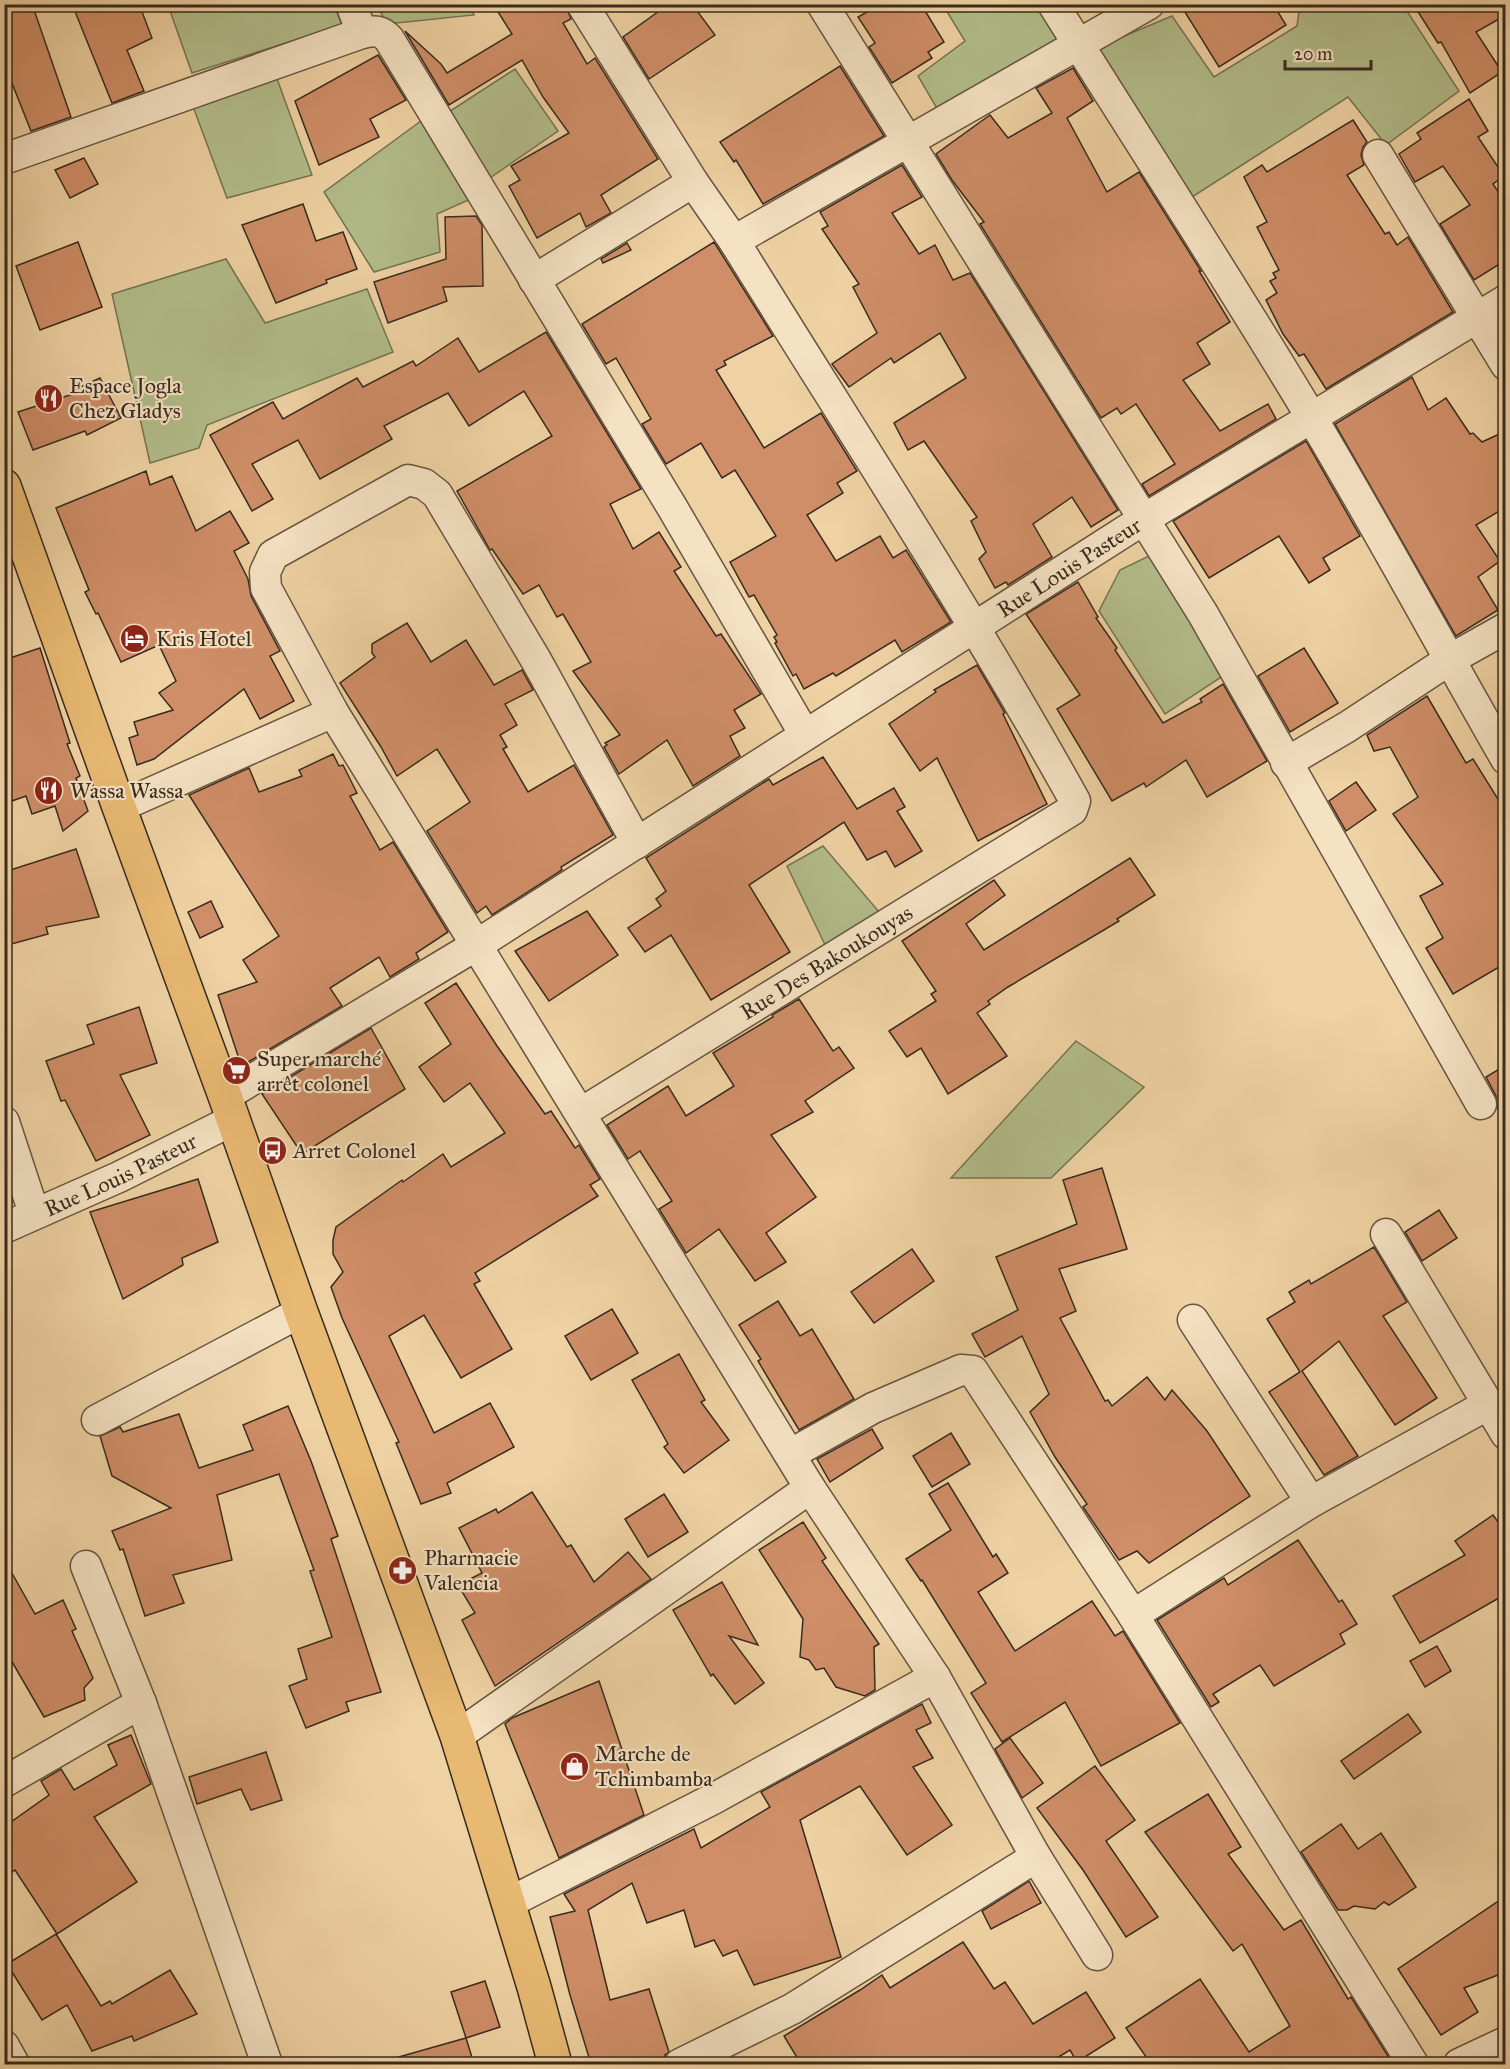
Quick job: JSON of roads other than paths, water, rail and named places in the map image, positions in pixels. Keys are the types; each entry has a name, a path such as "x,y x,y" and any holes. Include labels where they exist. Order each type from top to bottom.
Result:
{"highway":[{"path":"4,486 301,1312 457,1736 555,2064"}],"street":[{"path":"351,4 362,33"},
{"path":"582,4 693,182 734,241 974,628"},
{"path":"822,4 1203,614 1481,1104"},
{"path":"1053,4 1312,418 1388,546 1449,660 1506,759"},
{"path":"734,241 1149,4"},
{"path":"4,159 362,33 375,30 382,32 389,39 672,507 805,735"},
{"path":"1378,155 1506,364"},
{"path":"534,280 693,182"},
{"name":"Rue Louis Pasteur","path":"4,1228 119,1177 1144,519 1506,300"},
{"path":"637,843 536,660 437,494 424,484 408,480 273,555 265,572 266,588 333,712 810,1488 935,1677 1036,1857 1097,1955"},
{"name":"Rue Des Bakoukouyas","path":"581,1113 1072,810 1075,801 974,628"},
{"path":"1286,763 1347,727 1449,660 1506,628"},
{"path":"119,807 333,712"},
{"path":"4,1122 34,1213"},
{"path":"1386,1234 1506,1434"},
{"path":"97,1420 301,1312"},
{"path":"1193,1320 1311,1502"},
{"path":"791,1454 873,1408 961,1370 973,1371 1133,1615 1413,2064"},
{"path":"1133,1615 1311,1502 1487,1405"},
{"path":"457,1736 810,1488"},
{"path":"86,1566 141,1703 267,2064"},
{"path":"508,1903 712,1800 935,1677"},
{"path":"4,1782 141,1703"},
{"path":"680,2064 792,2009 1036,1857"},
{"path":"1459,2064 1506,2042"},
{"path":"4,2046 14,2064"}],"place":[{"name":"Espace Jogla Chez Gladys","path":"48,398"},
{"name":"Kris Hotel","path":"135,638"},
{"name":"Wassa Wassa","path":"49,790"},
{"name":"Super marché arrêt colonel","path":"236,1071"},
{"name":"Arret Colonel","path":"272,1150"},
{"name":"Pharmacie Valencia","path":"403,1570"},
{"name":"Marche de Tchimbamba","path":"574,1766"}]}
